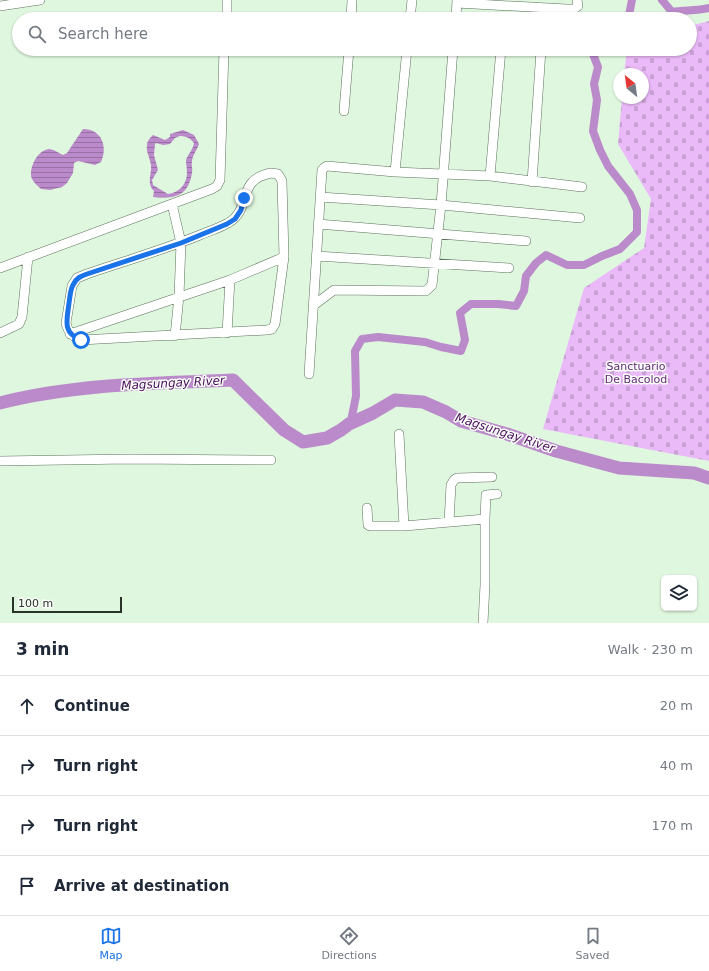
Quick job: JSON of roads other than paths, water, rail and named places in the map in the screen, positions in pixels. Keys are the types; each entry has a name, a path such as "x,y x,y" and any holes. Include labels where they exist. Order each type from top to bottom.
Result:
{"street":[{"path":"0,6 40,0"},
{"path":"227,0 227,12"},
{"path":"351,12 352,0"},
{"path":"411,12 412,0"},
{"path":"456,12 457,2 574,9 578,6 577,0"},
{"path":"0,268 212,190 218,186 220,180 224,56"},
{"path":"344,111 348,56"},
{"path":"395,172 406,56"},
{"path":"314,305 334,290 426,291 432,285 441,205 452,56"},
{"path":"490,176 501,56"},
{"path":"532,182 541,56"},
{"path":"309,374 318,224 322,170 324,168 327,166 443,175 490,176 582,187"},
{"path":"278,174 282,181 284,257 275,324 272,328 267,330 227,333 81,340 74,338 70,334 66,323 72,286 78,278 181,243 227,224 235,219 241,210 248,186 254,180 264,175 278,174"},
{"path":"320,197 441,205 580,218"},
{"path":"172,204 181,243 179,296 175,336"},
{"path":"318,224 526,241"},
{"path":"316,256 508,268"},
{"path":"0,333 19,324 22,317 28,257"},
{"path":"70,334 230,280 284,257"},
{"path":"227,333 230,280"},
{"path":"399,434 404,526"},
{"path":"0,461 129,459 271,460"},
{"path":"449,522 451,485 454,480 457,478 492,477"},
{"path":"484,623 486,495 497,494"},
{"path":"367,508 367,522 370,526 404,526 485,519"}],"waterway":[{"path":"630,12 632,0"},
{"path":"662,0 672,12 709,8"},
{"path":"349,424 351,421 356,396 355,351 362,339 378,337 425,342 461,351 465,340 460,313 471,304 516,306 524,291 526,276 536,263 546,255 567,265 584,265 620,249 637,232 637,210 630,194 608,166 593,131 597,100 594,84 598,67 594,56"},
{"name":"Magsungay River","path":"0,403 86,388 233,380 284,430 303,442 327,438 349,424 373,413 395,400 423,402 446,412 461,421 507,434 556,451 619,468 694,473 709,478"}],"park label":[{"name":"Sanctuario De Bacolod","path":"636,372"}]}
